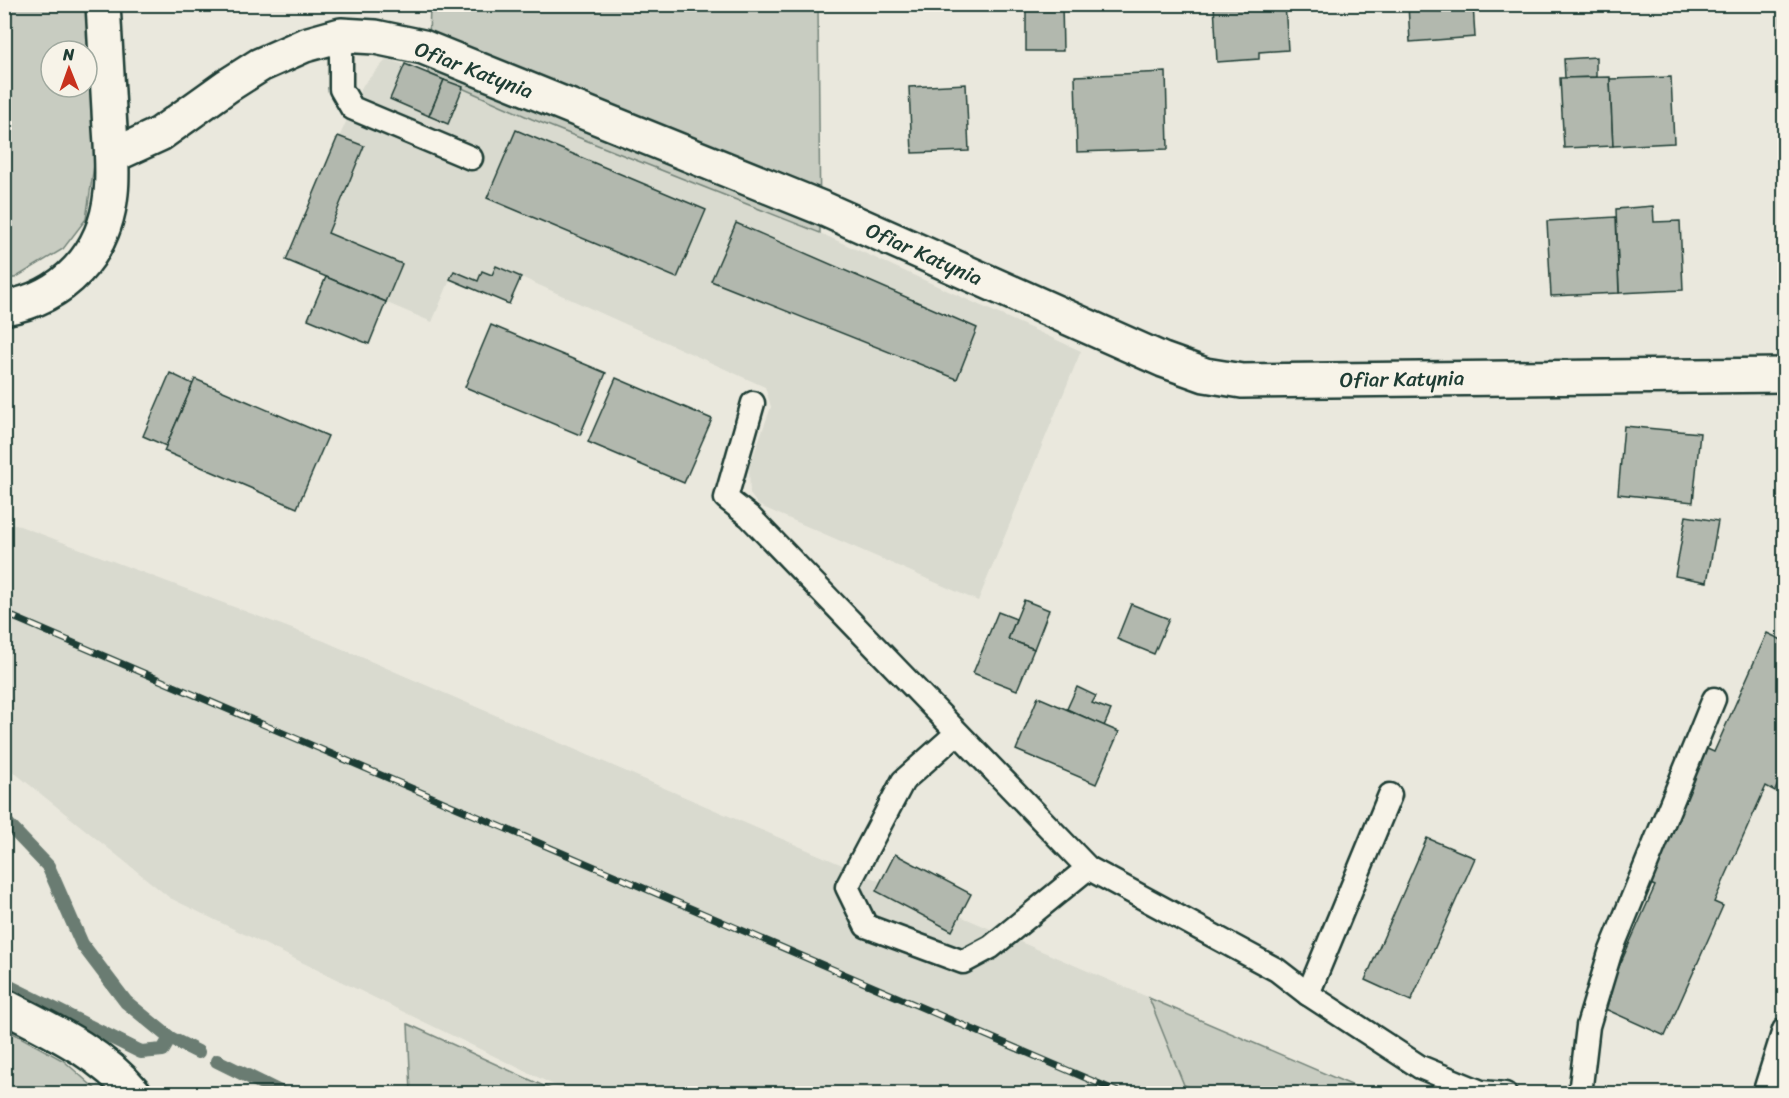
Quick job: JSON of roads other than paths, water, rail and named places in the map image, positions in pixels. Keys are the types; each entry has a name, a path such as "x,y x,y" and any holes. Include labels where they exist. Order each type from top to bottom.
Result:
{"street":[{"path":"4,308 22,305 53,291 79,271 104,225 111,194 112,156 103,4"},
{"name":"Ofiar Katynia","path":"112,156 160,134 260,65 305,45 341,35 375,37 423,48 824,209 1163,360 1206,375 1242,381 1785,375"},
{"path":"4,1006 76,1043 120,1076 135,1094"}],"lane":[{"path":"341,35 341,89 352,108 471,158"},
{"path":"753,403 726,498 750,517 1088,868 1277,970 1308,994 1420,1067 1481,1092 1505,1094"},
{"path":"1580,1094 1588,1026 1610,953 1714,699"},
{"path":"957,733 903,781 847,887 866,926 963,962 991,947 1088,868"},
{"path":"1308,994 1390,795"},
{"path":"1764,1094 1785,1030"}],"waterway":[{"path":"4,820 48,866 82,944 126,1002 170,1038 198,1052"},
{"path":"4,984 141,1052 163,1050 170,1038"},
{"path":"217,1061 284,1094"}],"railway":[{"path":"4,613 1123,1094"}]}
